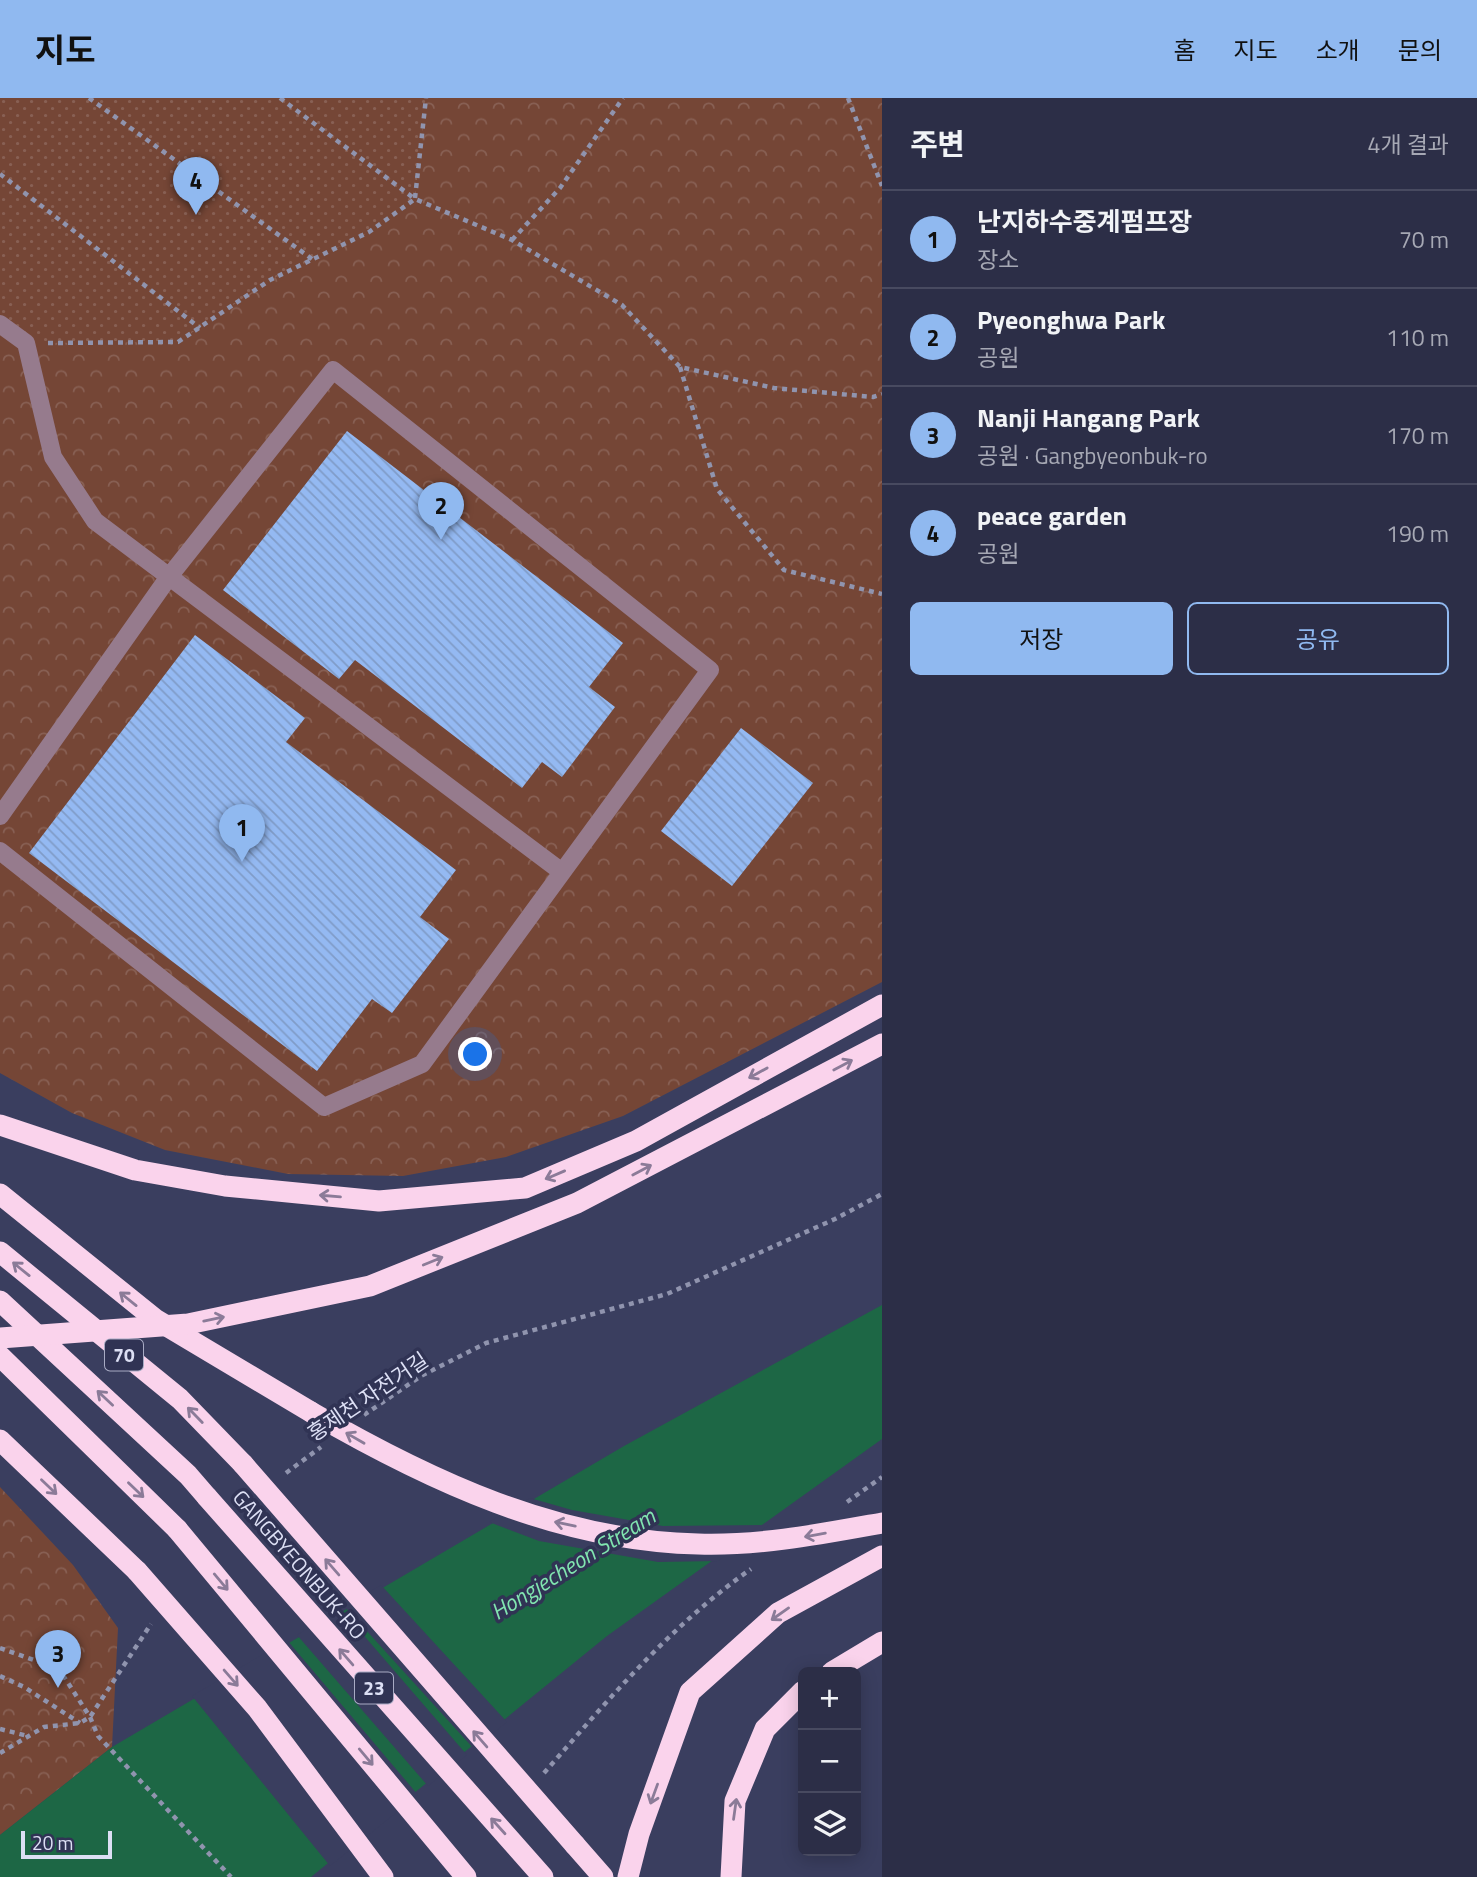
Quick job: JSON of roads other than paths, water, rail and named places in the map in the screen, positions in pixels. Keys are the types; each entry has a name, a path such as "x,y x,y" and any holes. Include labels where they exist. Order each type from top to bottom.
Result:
{"highway":[{"path":"0,1125 135,1170 225,1186 379,1201 525,1188 636,1141 882,1005"},
{"path":"0,1338 188,1324 370,1286 578,1203 882,1044"},
{"path":"0,1109 135,1170"},
{"path":"0,1194 155,1319 371,1447 449,1486 534,1517 621,1536 697,1544 777,1541 882,1523"},
{"name":"70","path":"0,1252 180,1399 243,1464 603,1877"},
{"name":"GANGBYEONBUK-RO","path":"0,1301 188,1475 543,1877"},
{"path":"0,1356 177,1529 466,1877"},
{"path":"0,1440 137,1571 257,1708 383,1877"},
{"path":"628,1877 639,1834 690,1692 778,1614 882,1556"},
{"path":"840,1667 882,1642"},
{"path":"731,1877 735,1801 765,1729 798,1696"}],"lane":[{"path":"0,324 26,343 53,457 95,522 562,872"},
{"path":"0,816 169,578 333,370 710,670 422,1064 324,1107 0,851"}],"water":[{"name":"Hongjecheon Stream","path":"882,1305 882,1439 607,1636 311,1877 0,1877 0,1835 112,1747 624,1446"}],"place":[{"name":"peace garden","path":"196,215"},
{"name":"Pyeonghwa Park","path":"441,540"},
{"name":"난지하수중계펌프장","path":"242,862"},
{"name":"Nanji Hangang Park","path":"58,1688"}]}
